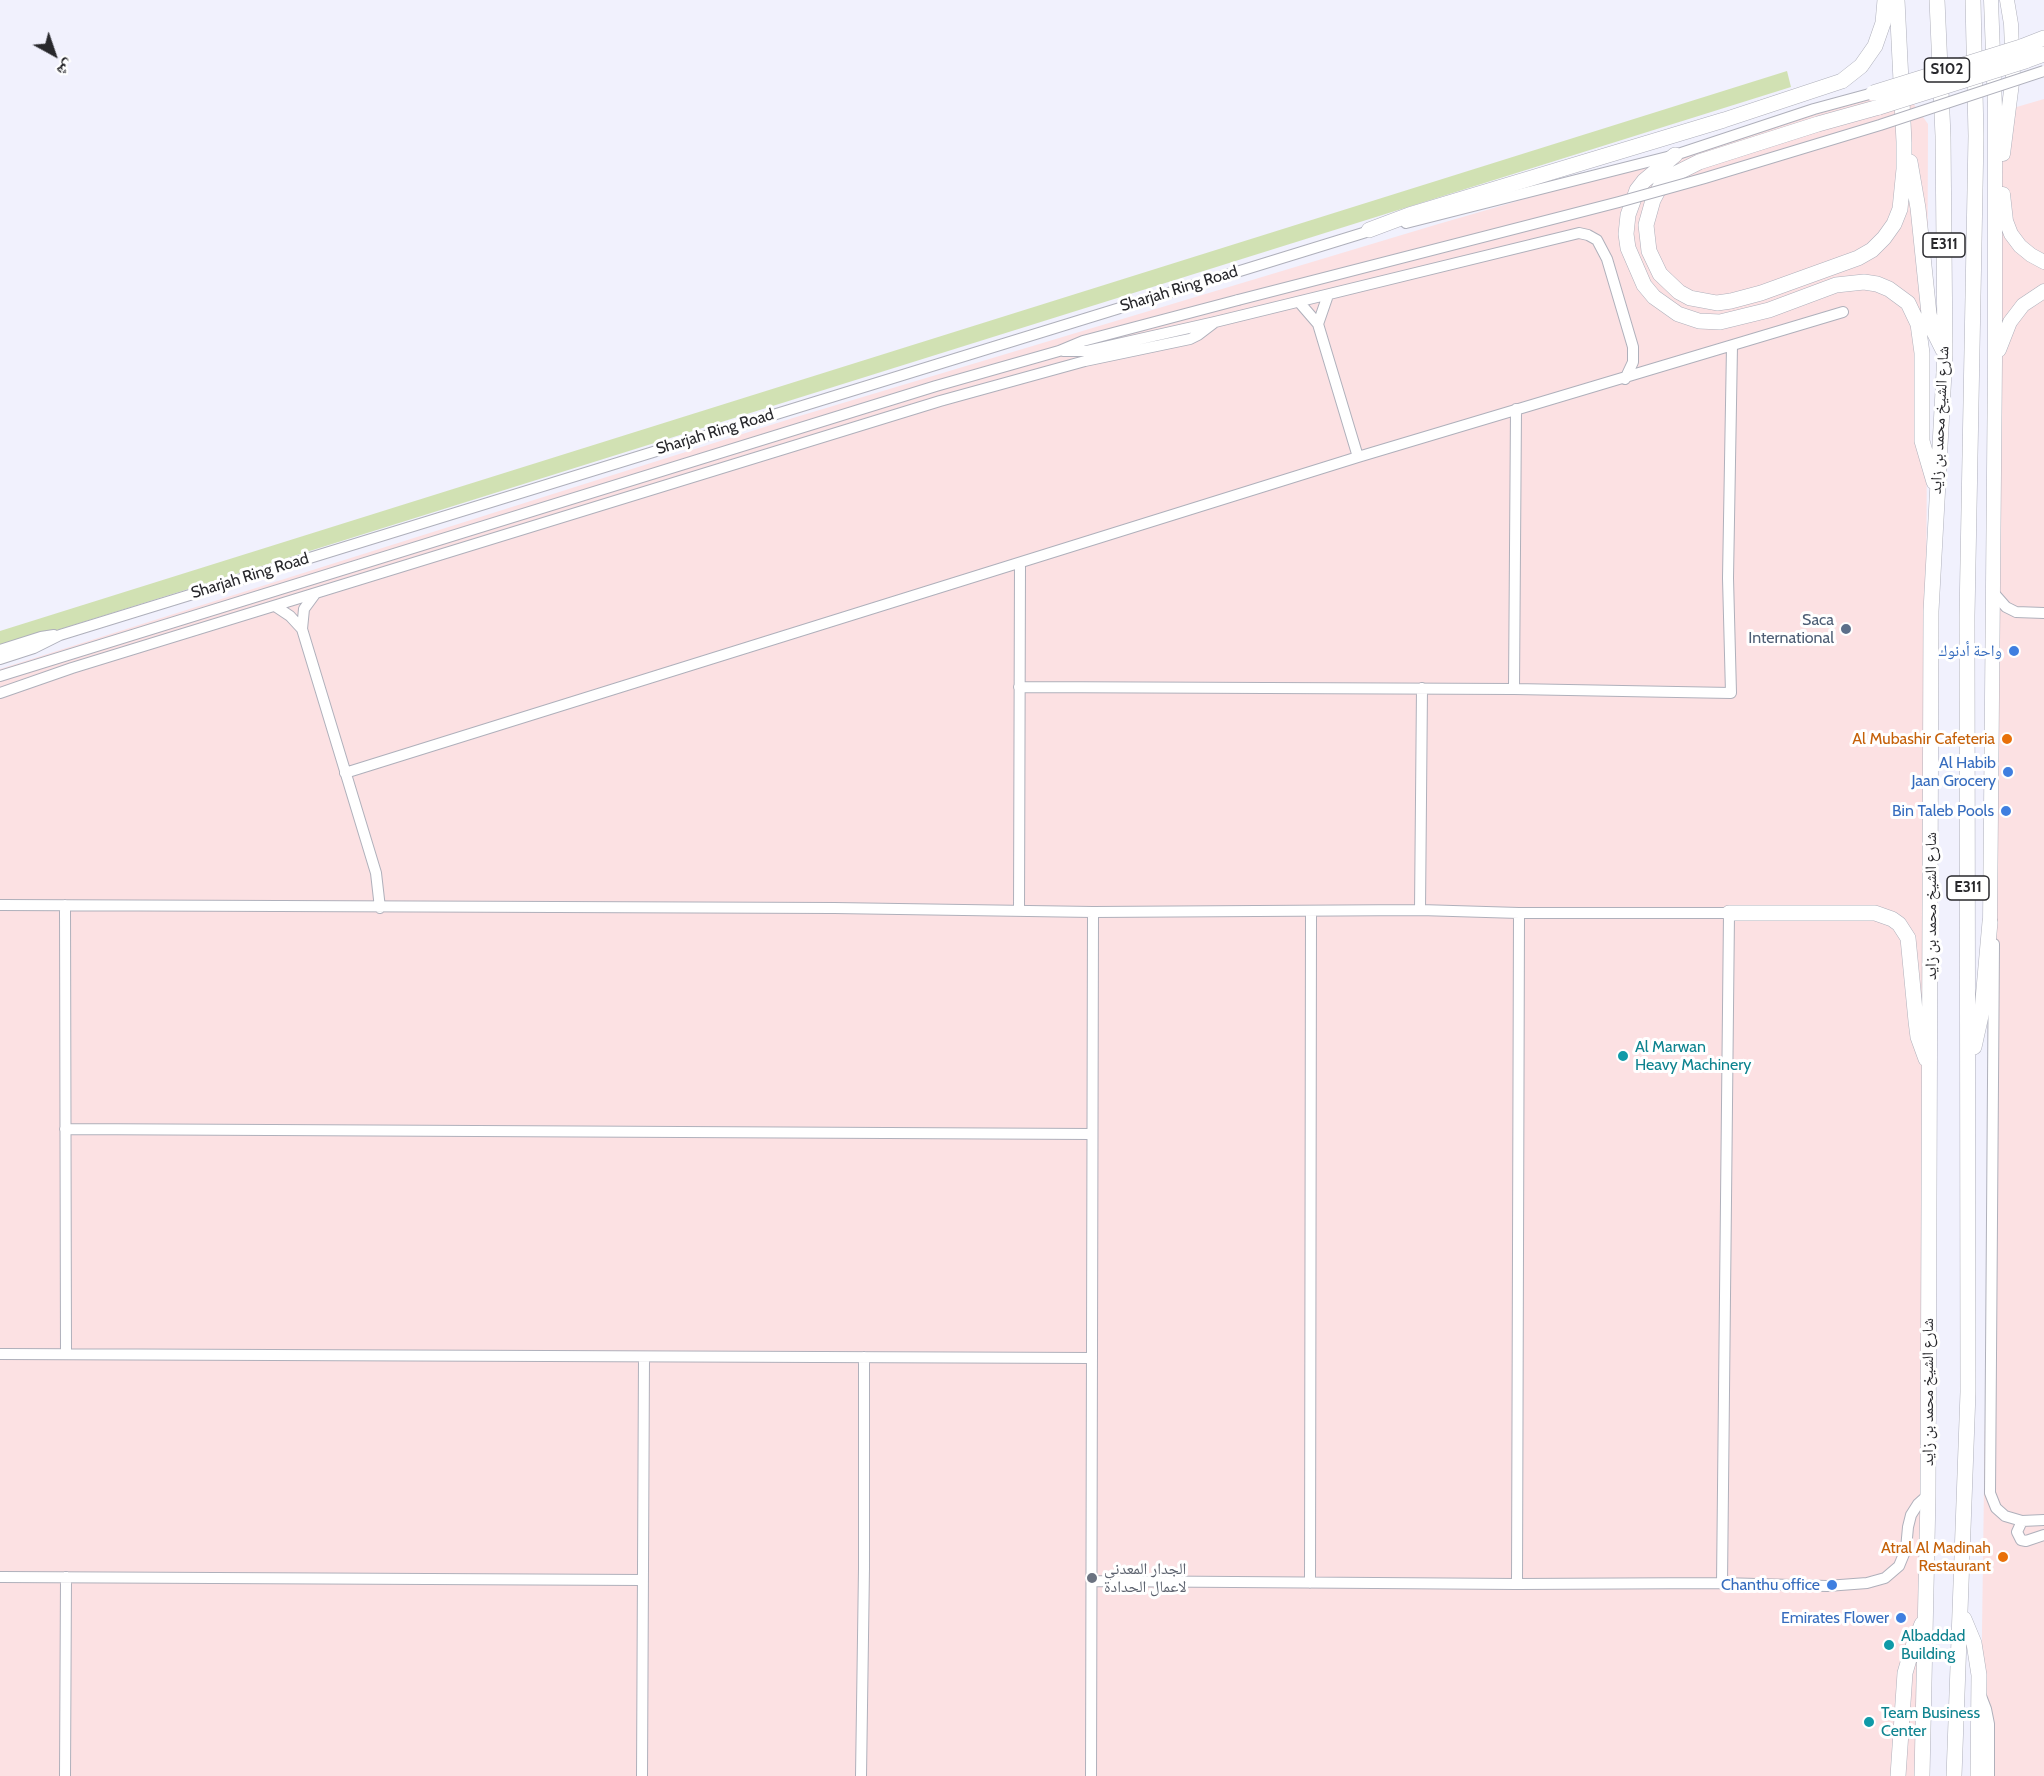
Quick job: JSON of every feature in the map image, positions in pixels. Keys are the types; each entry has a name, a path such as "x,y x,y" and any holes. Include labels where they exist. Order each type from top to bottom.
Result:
{"highway":[{"path":"1369,230 1409,215 1724,120 1842,81 1861,66 1875,46 1882,23 1885,0"},
{"path":"1876,100 1818,124 1699,162 1671,176 1661,185 1653,200 1646,225 1649,251 1660,274 1684,295 1703,302 1716,303 1761,293 1858,258 1878,244 1894,224 1900,209 1902,192 1904,142 1897,0"},
{"name":"شارع الشيخ محمد بن زايد","path":"1922,1776 1928,1495 1931,611 1945,354 1943,136 1937,0"},
{"name":"شارع الشيخ محمد بن زايد","path":"1954,1776 1962,1613 1968,1392 1967,616 1976,147 1972,0"},
{"name":"S102","path":"2023,54 2044,39"},
{"name":"S102","path":"1876,100 2023,54 2044,54"},
{"path":"1904,142 1918,208 1929,314 1934,332 1945,354"},
{"path":"1675,155 1644,181 1637,190 1628,215 1626,234 1628,248 1644,285 1654,297 1678,314 1709,322 1738,318 1850,283 1877,284 1894,293 1908,303 1918,324 1922,353 1922,441 1936,490"},
{"path":"1729,913 1875,913 1892,919 1904,930 1908,938 1918,1037 1930,1067"},
{"path":"1969,1064 1982,1011 1990,922"},
{"path":"1962,1613 1977,1659 1981,1695 1978,1776"},
{"path":"1897,1775 1905,1672 1925,1618"}],"main road":[{"path":"1990,922 1995,360 1995,107 1991,0"},
{"path":"2007,0 2012,24 2014,65 2004,141 2003,206 2011,234 2031,255 2044,262"},
{"path":"1995,360 2010,322 2023,305 2044,291"}],"street":[{"path":"0,676 936,386 1059,351 1083,341 1652,193 1777,157 2044,70"},
{"name":"Sharjah Ring Road","path":"60,635 1369,230 1429,218 1675,155 1814,109 1876,100"},
{"path":"1059,351 1087,351 1215,322 1405,277 1570,234 1588,235 1597,240 1603,249 1633,347 1633,362 1625,378"},
{"path":"1318,324 1328,295"},
{"path":"1299,302 1318,324 1358,457"},
{"path":"345,773 1358,457 1843,312"},
{"path":"0,693 72,668 939,401 1085,361 1190,339 1215,322"},
{"path":"1019,687 1422,688 1731,693 1728,578 1732,346"},
{"path":"1514,689 1516,409"},
{"path":"1019,910 1020,562"},
{"path":"1992,591 2006,607 2016,612 2044,612"},
{"path":"315,594 304,609 302,629 376,873 380,908"},
{"path":"275,606 290,616 302,629"},
{"path":"0,650 42,637 60,635"},
{"path":"0,659 34,648 60,635"},
{"path":"0,682 43,667 67,654"},
{"path":"1420,910 1422,688"},
{"path":"0,905 1093,912 1420,910 1519,913 1729,913 1722,1583"},
{"path":"65,905 66,1354"},
{"path":"1091,1776 1093,912"},
{"path":"1310,1583 1311,912"},
{"path":"1517,1584 1519,913"},
{"path":"1990,922 1995,958 1990,1493 1992,1503 2005,1516 2022,1521 2044,1520"},
{"path":"65,1129 1092,1134"},
{"path":"0,1354 1092,1358"},
{"path":"642,1776 644,1357"},
{"path":"861,1776 864,1357"},
{"path":"1092,1581 1722,1583 1827,1586 1867,1583 1885,1578 1899,1566 1906,1549 1911,1515 1928,1495"},
{"path":"2022,1521 2017,1532 2021,1540 2044,1535"},
{"path":"0,1577 643,1580"},
{"path":"65,1776 66,1577"},
{"path":"1981,1695 1988,1717 1989,1776"}],"shaded area":[{"path":"1903,89 1928,124 1922,1776 0,1776 0,669 793,418 1435,225"},
{"path":"2044,99 2044,1776 1980,1776 2003,111"}],"green space":[{"path":"1787,71 1791,87 0,648 0,631"}],"place":[{"name":"Saca International","path":"1846,629"},
{"name":"واحة أدنوك","path":"2014,651"},
{"name":"Al Mubashir Cafeteria","path":"2007,739"},
{"name":"Al Habib Jaan Grocery","path":"2008,772"},
{"name":"Bin Taleb Pools","path":"2006,811"},
{"name":"Al Marwan Heavy Machinery","path":"1623,1056"},
{"name":"Atral Al Madinah Restaurant","path":"2003,1557"},
{"name":"الجدار المعدني لاعمال الحدادة","path":"1092,1578"},
{"name":"Chanthu office","path":"1832,1585"},
{"name":"Emirates Flower","path":"1901,1618"},
{"name":"Albaddad Building","path":"1889,1645"},
{"name":"Team Business Center","path":"1869,1722"}]}
